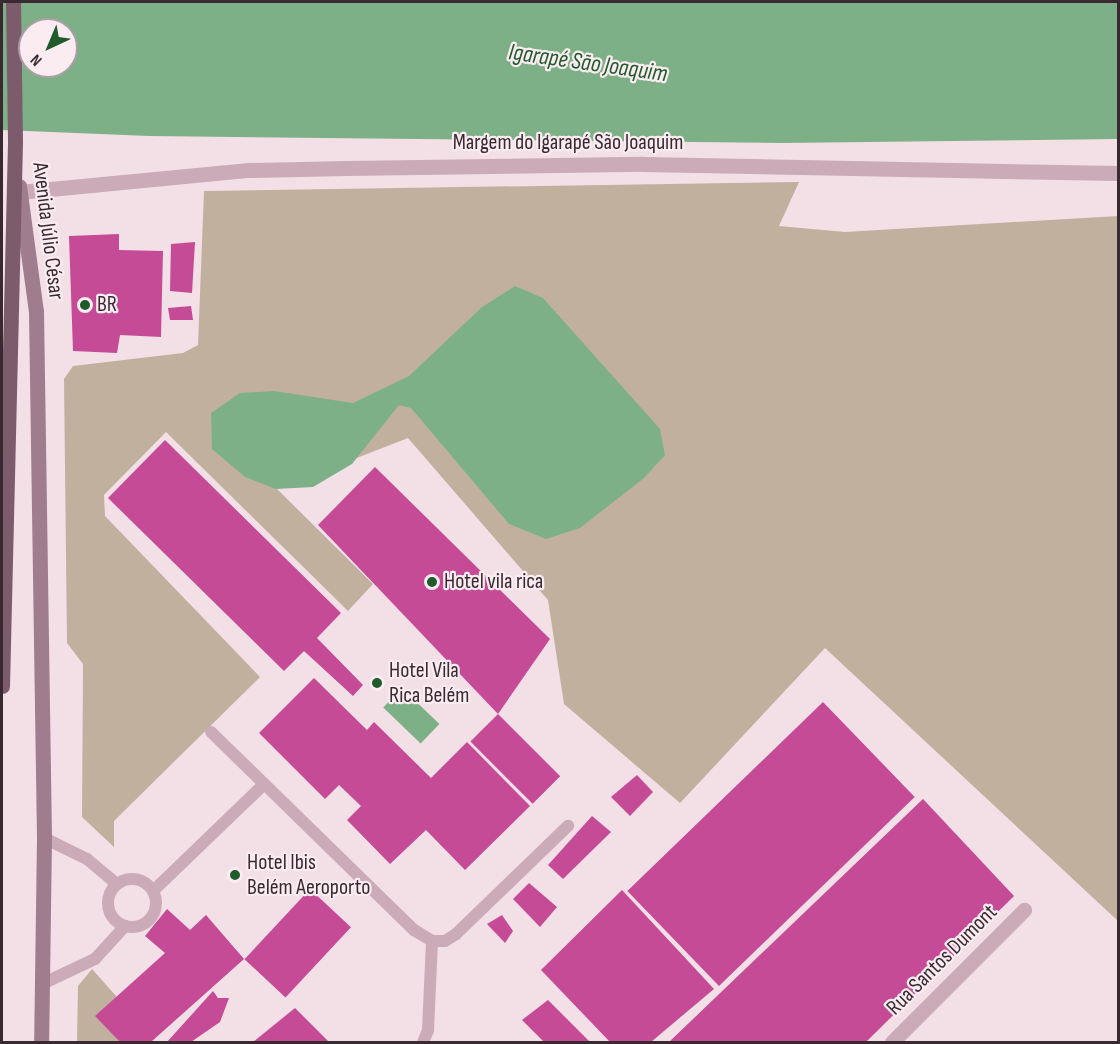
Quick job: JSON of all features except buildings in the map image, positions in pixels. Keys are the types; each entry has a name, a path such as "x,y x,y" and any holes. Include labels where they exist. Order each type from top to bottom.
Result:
{"main road":[{"name":"Avenida Júlio César","path":"13,2 15,141 19,192 36,310 44,838 41,1042"},
{"path":"2,686 15,141"}],"street":[{"name":"Margem do Igarapé São Joaquim","path":"19,192 249,170 346,168 643,164 1119,173"},
{"name":"Rua Santos Dumont","path":"892,1042 1024,910"}],"lane":[{"path":"211,732 414,930 432,941 445,941 456,934 568,826"},
{"path":"153,891 264,784"},
{"path":"44,838 87,859 116,883"},
{"path":"42,984 95,959 125,926 148,921 156,907 153,891 136,879 116,883 108,896 109,911 125,926"},
{"path":"423,1042 428,1030 432,941"}],"shaded area":[{"path":"799,182 779,226 845,232 1118,216 1118,921 825,648 680,803 564,704 548,600 408,438 277,489 373,584 348,611 166,432 104,495 105,516 260,677 114,821 114,847 82,817 83,664 67,643 64,379 73,366 183,353 198,345 204,191"},
{"path":"92,969 117,997 96,1016 120,1042 77,1042 78,986"}],"water":[{"name":"Igarapé São Joaquim","path":"2,2 1118,2 1118,139 781,143 149,136 2,130"},
{"path":"515,286 543,298 660,429 665,455 644,478 580,528 546,539 509,524 411,408 399,405 352,464 313,487 276,489 245,477 212,449 211,413 240,393 274,391 353,403 409,376 482,307"},
{"path":"402,688 439,724 421,744 383,707"}],"place":[{"name":"BR","path":"85,305"},
{"name":"Hotel vila rica","path":"432,582"},
{"name":"Hotel Vila Rica Belém","path":"377,683"},
{"name":"Hotel Ibis Belém Aeroporto","path":"235,875"}]}
